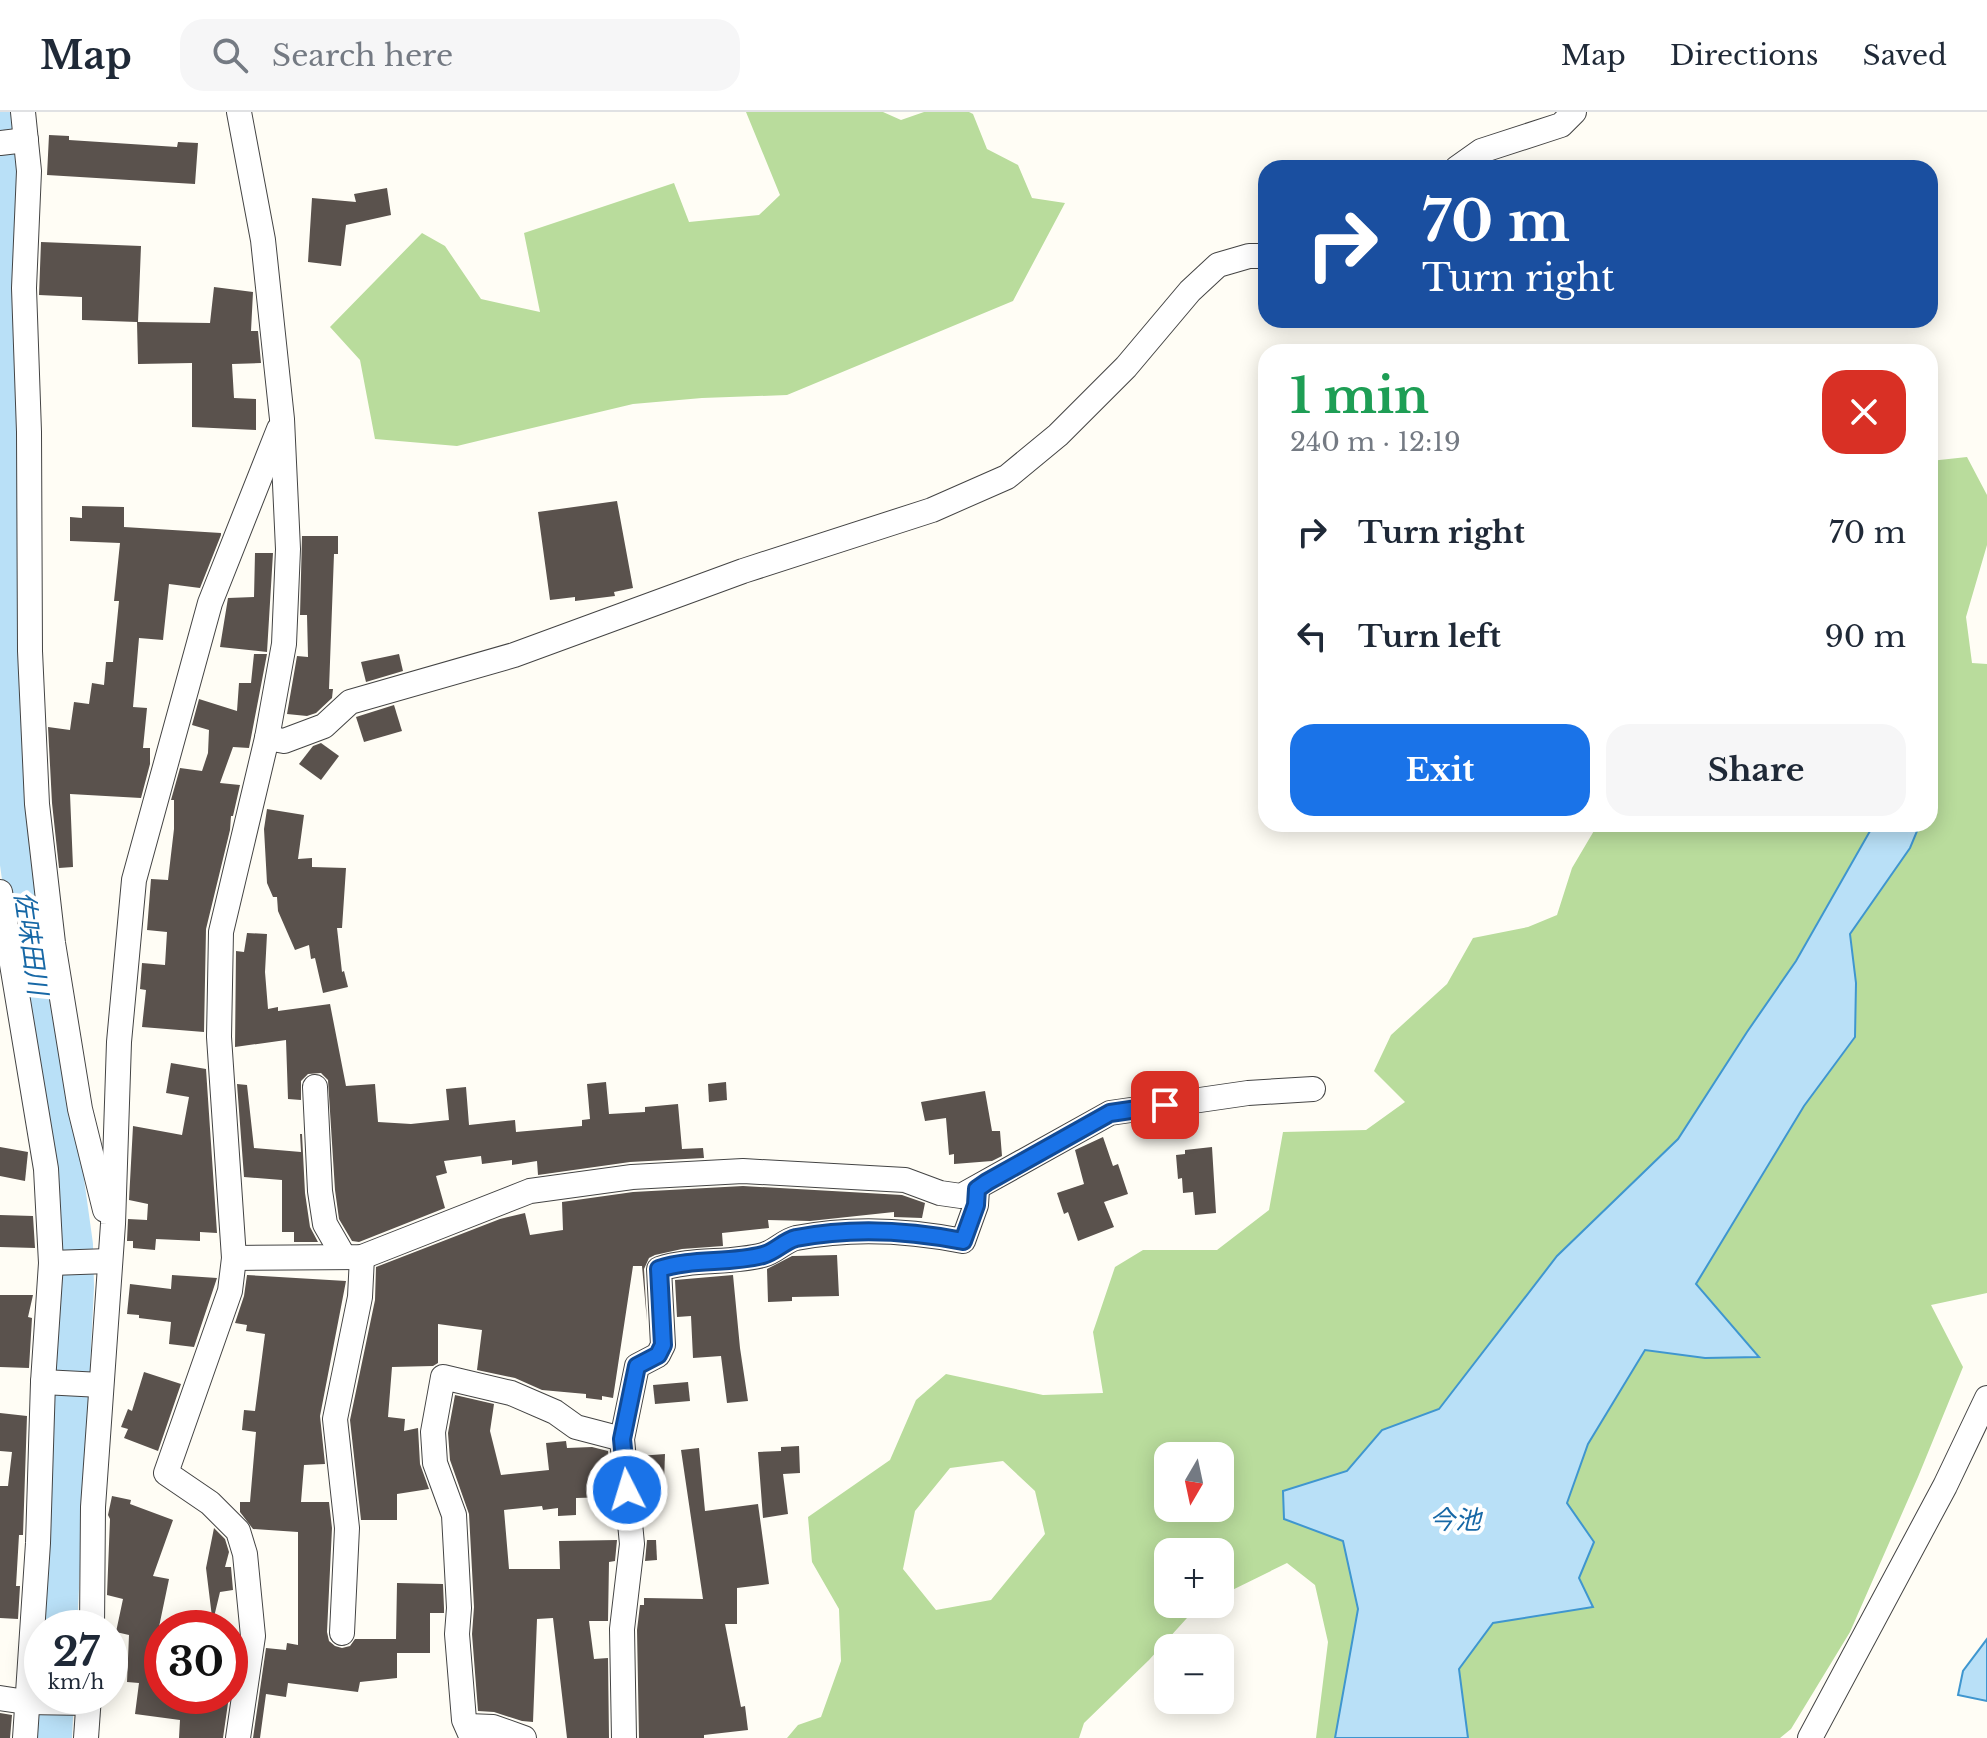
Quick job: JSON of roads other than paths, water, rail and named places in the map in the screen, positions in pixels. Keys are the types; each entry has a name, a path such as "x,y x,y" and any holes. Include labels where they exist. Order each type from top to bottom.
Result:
{"street":[{"path":"23,112 29,171 24,288 29,432 30,651 37,804 53,943 107,1254"},
{"path":"238,1738 253,1636 245,1554 238,1531 210,1503 166,1473 230,1291 234,1258 219,1037 221,932 267,738 284,644 288,549 282,419 263,240 239,112"},
{"path":"1468,160 1481,151 1561,125 1574,112"},
{"path":"0,143 26,140"},
{"path":"267,738 284,741 324,726 350,702 514,655 743,571 932,510 1007,477 1058,435 1114,378 1190,291 1218,265 1258,256"},
{"path":"92,1610 98,1385 119,1042 134,880 210,603 282,419"},
{"path":"0,892 46,1169 53,1262 34,1610"},
{"path":"315,1087 320,1191 325,1224 353,1257 360,1297 335,1419 347,1528 342,1633"},
{"path":"234,1258 353,1257 530,1191 632,1177 743,1171 905,1180 940,1193 961,1196 1110,1113 1248,1093 1313,1089"},
{"path":"624,1738 622,1629 632,1544 622,1439 637,1366 658,1355 663,1345 659,1269 674,1264 765,1255 792,1239 856,1231 922,1233 963,1241 976,1205 977,1189"},
{"path":"53,1262 107,1254"},
{"path":"524,1738 493,1727 470,1732 464,1720 457,1634 459,1579 454,1515 435,1463 433,1432 443,1377 511,1393 555,1412 576,1427 622,1439"},
{"path":"46,1382 98,1385"},
{"path":"1810,1738 1945,1486 1987,1398"},
{"path":"0,1698 24,1701"},
{"path":"25,1738 28,1714"},
{"path":"85,1714 86,1738"}],"water":[{"name":"今池","path":"1869,832 1917,832 1910,848 1850,934 1856,983 1855,1037 1804,1106 1696,1284 1759,1357 1705,1358 1645,1350 1588,1444 1567,1503 1594,1542 1579,1578 1593,1607 1493,1623 1459,1669 1468,1738 1335,1738 1358,1609 1343,1541 1284,1519 1283,1491 1347,1471 1382,1430 1439,1409 1557,1256 1678,1139 1796,961"},
{"path":"1987,1639 1987,1701 1958,1695 1963,1671"}],"waterway":[{"name":"佐味田川","path":"2,112 8,360 5,711 15,828 73,1245 74,1287 58,1610"},
{"name":"佐味田川","path":"52,1738 53,1714"}]}
